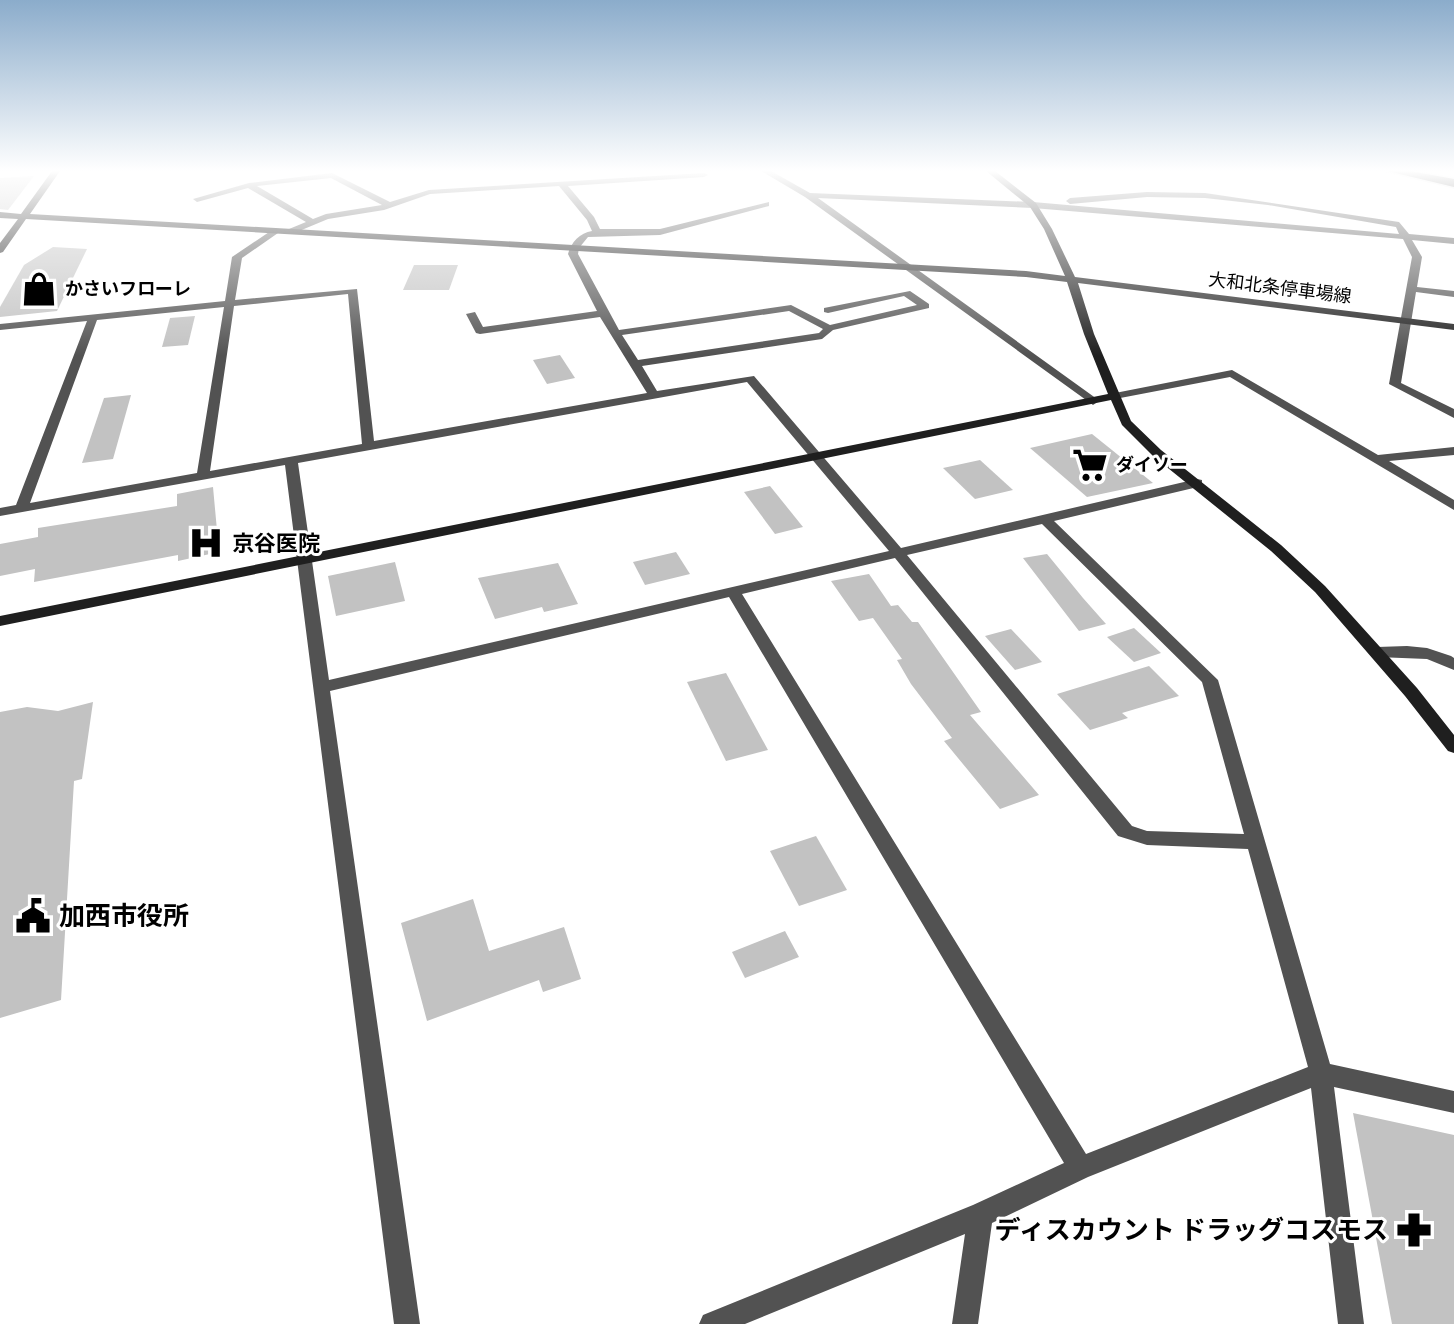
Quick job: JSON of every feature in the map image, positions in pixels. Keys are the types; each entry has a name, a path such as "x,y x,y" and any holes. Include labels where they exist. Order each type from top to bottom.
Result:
{"street":[{"path":"0,250 12,233"},
{"path":"203,475 237,257 272,233"},
{"name":"大和北条停車場線","path":"322,233 1071,278 1454,327"},
{"path":"594,233 585,235 573,254 603,313 654,395"},
{"path":"858,233 1093,401"},
{"path":"1047,233 1071,278 1089,334 1126,422 1157,453 1197,483 1320,589 1377,652 1454,747"},
{"path":"1356,233 1454,241"},
{"path":"1403,233 1417,257 1395,384 1454,414"},
{"path":"1412,289 1454,294"},
{"path":"0,327 353,291 368,446"},
{"path":"633,364 822,336 829,328 925,306 906,293 828,310"},
{"path":"617,333 791,308 829,328"},
{"path":"471,314 480,331 603,313"},
{"path":"21,509 93,318"},
{"path":"0,621 1232,373 1454,506"},
{"path":"0,512 750,378 899,554 1125,831 1147,838 1256,842"},
{"path":"1376,459 1454,451"},
{"path":"291,461 302,561 407,1324"},
{"path":"320,688 1197,483"},
{"path":"1045,519 1210,680 1321,1073 1351,1324"},
{"path":"734,593 1081,1168"},
{"path":"1377,652 1412,651 1446,659 1454,665"},
{"path":"712,1324 980,1215 1081,1168 1321,1073 1454,1102"},
{"path":"965,1324 980,1215"}],"building":[{"name":"かさいフローレ","path":"53,247 87,249 57,311 0,317 0,307 24,265"},
{"path":"414,265 458,265 449,290 403,290"},
{"path":"195,316 188,345 162,347 170,318"},
{"path":"560,355 575,378 547,384 533,360"},
{"path":"131,395 113,459 82,463 104,398"},
{"name":"ダイソー","path":"1092,434 1153,483 1087,497 1030,448"},
{"path":"980,460 1013,490 975,499 943,468"},
{"path":"770,486 803,527 775,534 744,492"},
{"path":"213,487 219,552 178,561 178,555 34,582 35,569 0,576 0,544 38,537 38,528 177,506 177,494"},
{"path":"676,552 690,574 645,585 633,562"},
{"path":"1047,554 1106,624 1079,631 1023,558"},
{"path":"395,562 405,601 336,616 328,576"},
{"path":"558,563 578,604 544,612 542,607 495,619 478,578"},
{"path":"869,574 891,606 898,605 912,622 918,622 981,712 970,715 1039,795 1000,809 944,741 952,738 911,684 897,660 902,659 873,618 859,621 831,581"},
{"path":"1134,628 1161,653 1134,662 1107,637"},
{"path":"1011,629 1042,662 1015,670 985,636"},
{"path":"1149,666 1179,696 1122,713 1128,718 1090,730 1057,694"},
{"path":"726,673 768,750 726,761 687,682"},
{"name":"加西市役所","path":"93,702 82,779 74,781 61,1000 0,1018 0,712 27,707 58,711"},
{"path":"816,836 847,890 799,906 770,851"},
{"path":"473,899 489,951 564,927 581,979 543,992 539,980 427,1021 401,923"},
{"path":"785,931 799,957 745,978 732,952"},
{"name":"ディスカウント ドラッグコスモス","path":"1353,1113 1454,1135 1454,1324 1392,1324"}],"place":[{"name":"かさいフローレ","path":"39,289"},
{"name":"ダイソー","path":"1090,465"},
{"name":"京谷医院","path":"206,543"},
{"name":"加西市役所","path":"33,916"},
{"name":"ディスカウント ドラッグコスモス","path":"1414,1230"}]}
